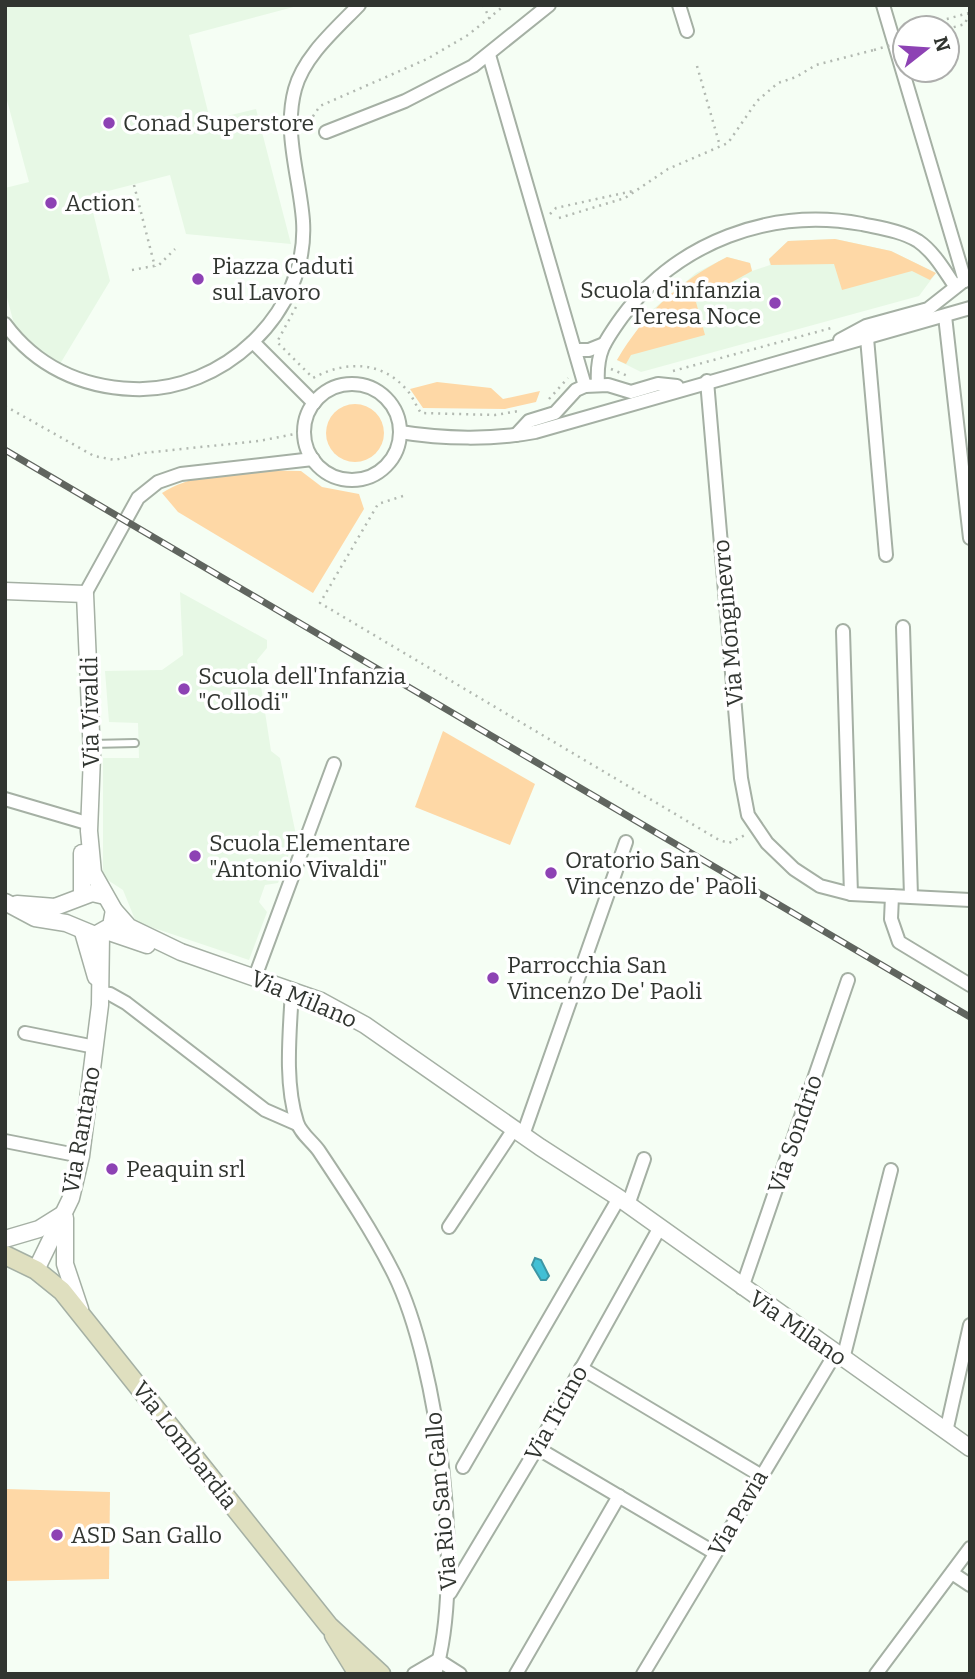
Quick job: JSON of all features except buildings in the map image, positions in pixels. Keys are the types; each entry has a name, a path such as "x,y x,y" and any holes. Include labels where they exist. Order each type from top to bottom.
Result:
{"main road":[{"name":"Via Lombardia","path":"5,1255 36,1270 81,1312 329,1626 358,1674"},
{"name":"Via Lombardia","path":"329,1626 381,1674"}],"street":[{"path":"5,324 30,351 59,371 86,382 120,388 154,388 186,382 221,366 253,342 280,307 300,256 303,222 292,140 295,88 306,65 359,5"},
{"path":"326,132 405,101 489,55 548,5"},
{"path":"679,5 687,31"},
{"path":"883,5 963,283"},
{"path":"489,55 581,371 592,385"},
{"path":"592,385 604,344 646,290 685,257 707,243 770,223 815,219 889,230 916,240 963,283"},
{"path":"821,350 866,326 928,309 963,283"},
{"path":"400,432 516,435 970,308"},
{"path":"945,316 970,538"},
{"path":"867,338 887,555"},
{"path":"253,342 314,403"},
{"path":"575,350 589,350 604,344"},
{"name":"Via Monginevro","path":"707,381 740,778 746,808 755,828 778,855 820,886 851,894 970,900"},
{"path":"516,435 529,421 555,414 576,390 592,385 631,392 658,384 684,387"},
{"path":"338,386 367,386 391,403 400,432 391,460 367,477 337,477 313,459 305,432 307,416 314,403 324,393 338,386"},
{"path":"5,591 85,594 138,498 158,482 181,474 313,459"},
{"name":"Via Vivaldi","path":"85,594 92,744 90,828 93,873 110,903"},
{"path":"903,626 911,896"},
{"path":"843,631 851,894"},
{"path":"255,977 334,764"},
{"path":"5,799 90,828"},
{"name":"Via Vivaldi","path":"79,899 82,852 90,828"},
{"path":"449,1227 519,1132 626,842"},
{"name":"Via Milano","path":"8,903 55,907 92,893 110,903 133,930 181,952 292,990 365,1025 623,1201 970,1448"},
{"path":"892,896 891,919 899,942 970,985"},
{"path":"79,899 73,913 81,930"},
{"name":"Via Milano","path":"8,903 35,918 181,952"},
{"path":"104,932 114,921 110,903"},
{"name":"Via Rantano","path":"81,930 100,988"},
{"name":"Via Rantano","path":"36,1270 65,1212 81,1156 95,1047 104,932"},
{"path":"100,988 117,948 132,942"},
{"name":"Via Sondrio","path":"742,1288 848,980"},
{"name":"Via Rio San Gallo","path":"100,988 126,1003 265,1110 297,1125 318,1149 380,1251 407,1306 431,1395 440,1452 449,1594 446,1627 435,1674"},
{"path":"292,990 291,1071 297,1125"},
{"name":"Via Rantano","path":"25,1032 95,1047"},
{"path":"5,1141 81,1156"},
{"path":"463,1467 623,1201 644,1159"},
{"name":"Via Pavia","path":"643,1674 760,1475 839,1357 891,1170"},
{"name":"Via Rantano","path":"5,1239 39,1229 65,1212"},
{"name":"Via Rantano","path":"65,1212 65,1264 81,1312"},
{"name":"Via Ticino","path":"449,1594 537,1448 659,1229"},
{"path":"946,1432 970,1325"},
{"path":"581,1368 760,1475"},
{"path":"537,1448 715,1553"},
{"path":"516,1674 619,1496"},
{"path":"876,1674 970,1548"},
{"path":"953,1573 970,1585"},
{"path":"414,1674 438,1660 460,1674"}],"lane":[{"path":"92,744 135,743"}],"path":[{"path":"483,5 490,19"},
{"path":"304,132 306,123 320,106 426,59 490,19 505,5"},
{"path":"559,218 625,198 668,169 721,147 733,138 746,116 772,87 796,78 816,65 891,45"},
{"path":"697,65 721,147"},
{"path":"134,185 155,267"},
{"path":"550,221 550,213 556,208 633,191"},
{"path":"132,270 155,267 175,249"},
{"path":"299,300 277,339 313,378 336,367 368,366 398,381 421,413 495,415 523,411"},
{"path":"663,374 841,325"},
{"path":"597,368 622,372 637,381"},
{"path":"547,405 556,388 581,371"},
{"path":"5,406 94,456 115,460 143,453 259,441 305,432"},
{"path":"404,496 377,504 320,603 719,840 729,843 755,828"}],"shaded area":[{"path":"5,5 301,5 189,35 210,120 256,109 291,244 186,234 170,175 89,196 110,281 60,364 39,352 14,324 5,290 5,188 29,182 5,93"},
{"name":"Scuola d'infanzia Teresa Noce","path":"835,239 891,251 936,273 919,296 641,372 617,360 651,311 696,273 727,257 750,263 752,271 770,265 769,259 788,241"},
{"path":"835,239 891,251 936,273 930,280 912,271 842,290 834,264 771,265 769,259 788,241"},
{"path":"727,257 750,263 752,271 696,302 705,335 631,355 626,364 617,360 639,328 664,300 693,277"},
{"path":"437,382 491,388 503,399 540,391 536,402 505,409 423,408 410,389"},
{"path":"349,404 361,404 376,412 384,427 384,439 376,454 361,462 349,462 334,454 326,439 326,427 334,412"},
{"path":"248,471 301,471 322,487 359,494 364,509 313,593 178,512 162,493 177,485 211,475"},
{"name":"Scuola Elementare \"Antonio Vivaldi\"","path":"180,592 267,640 267,648 257,660 271,751 280,758 296,835 278,883 265,885 259,902 267,912 249,960 136,922 123,890 103,877 103,758 139,758 138,723 109,722 105,671 162,670 183,655"},
{"path":"443,731 535,784 510,845 415,807"},
{"name":"ASD San Gallo","path":"5,1489 110,1492 109,1579 5,1581"}],"water":[{"path":"535,1258 541,1260 549,1276 546,1280 541,1280 532,1265"}],"railway":[{"path":"5,450 970,1017"}],"place":[{"name":"Conad Superstore","path":"109,123"},
{"name":"Action","path":"51,203"},
{"name":"Piazza Caduti sul Lavoro","path":"198,279"},
{"name":"Scuola d'infanzia Teresa Noce","path":"775,303"},
{"name":"Scuola dell'Infanzia \"Collodi\"","path":"184,689"},
{"name":"Scuola Elementare \"Antonio Vivaldi\"","path":"195,856"},
{"name":"Oratorio San Vincenzo de' Paoli","path":"551,873"},
{"name":"Parrocchia San Vincenzo De' Paoli","path":"493,978"},
{"name":"Peaquin srl","path":"112,1169"},
{"name":"ASD San Gallo","path":"57,1535"}]}
